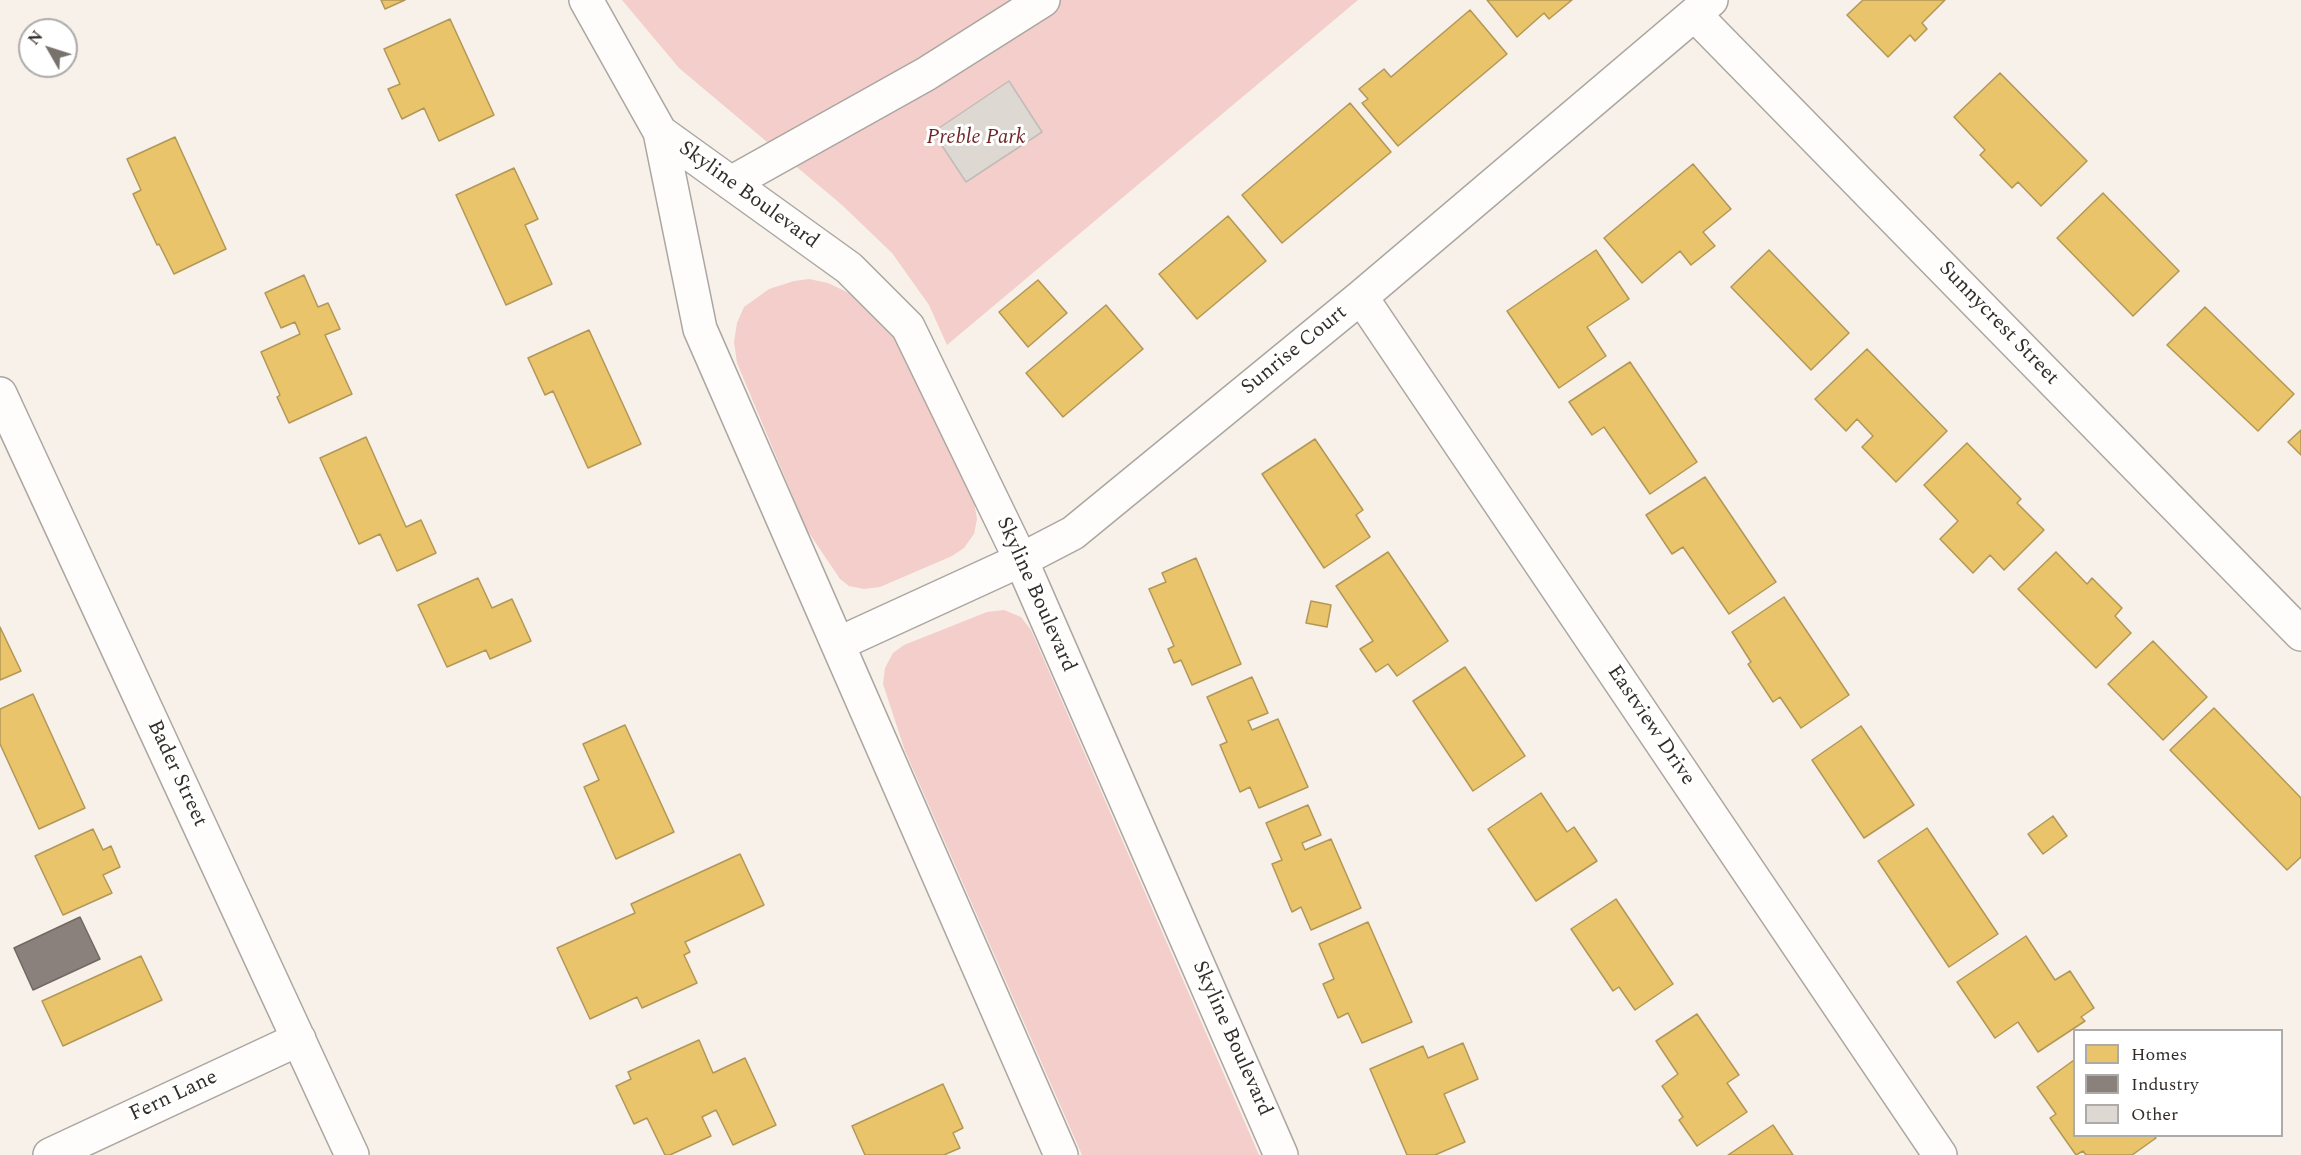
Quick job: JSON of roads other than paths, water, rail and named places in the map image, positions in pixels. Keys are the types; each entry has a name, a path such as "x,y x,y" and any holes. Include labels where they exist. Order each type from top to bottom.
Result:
{"street":[{"name":"Skyline Boulevard","path":"586,0 660,132 700,328 840,643 1061,1155"},
{"path":"731,183 926,74 1043,0"},
{"name":"Sunrise Court","path":"840,643 1021,560 1073,532 1361,297 1703,8"},
{"name":"Sunnycrest Street","path":"1703,8 2301,633"},
{"name":"Skyline Boulevard","path":"660,132 849,268 908,327 1021,560 1281,1155"},
{"name":"Eastview Drive","path":"1361,297 1940,1155"},
{"name":"Bader Street","path":"0,394 352,1155"},
{"name":"Fern Lane","path":"50,1155 299,1039"}],"park label":[{"name":"Preble Park","path":"976,139"}]}
